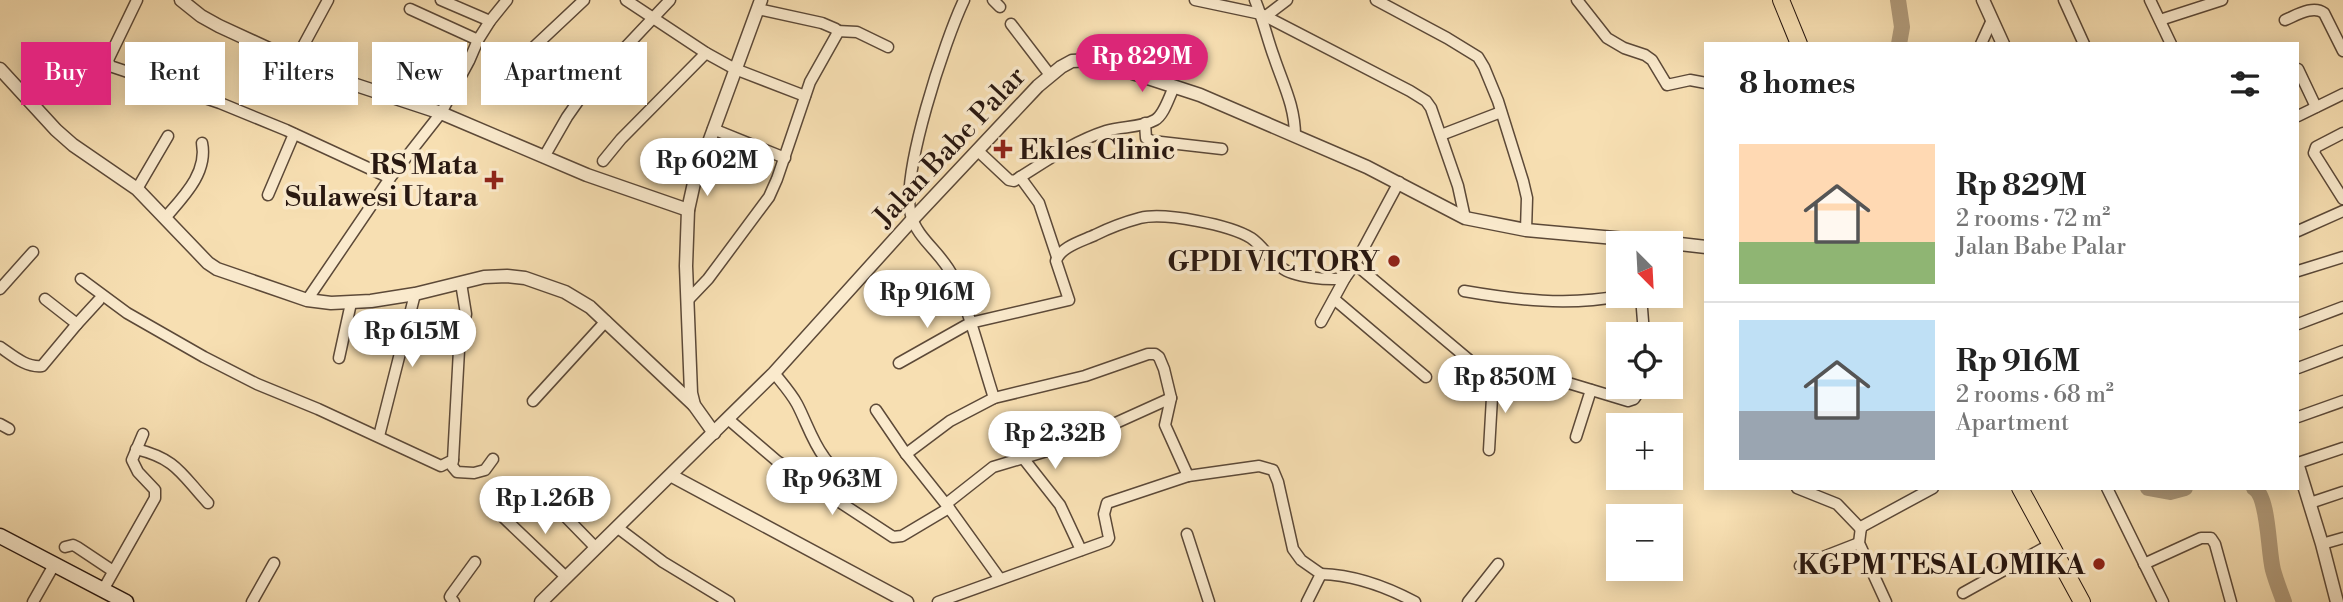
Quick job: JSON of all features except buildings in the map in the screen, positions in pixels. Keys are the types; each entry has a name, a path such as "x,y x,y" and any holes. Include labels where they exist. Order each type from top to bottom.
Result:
{"main road":[{"path":"1781,0 1798,42"},
{"path":"2021,490 2081,602"},
{"path":"0,536 126,602"}],"street":[{"path":"137,0 108,60 110,66 220,103 390,178"},
{"path":"181,0 201,16 254,42"},
{"path":"305,42 328,0"},
{"path":"441,0 490,21"},
{"path":"307,300 390,178 441,113 478,40 507,0"},
{"path":"539,42 584,0"},
{"path":"626,0 735,69 805,96"},
{"path":"544,157 588,87 670,0"},
{"path":"964,0 937,71 915,153 908,193 912,220 949,269 994,398"},
{"path":"1195,0 1263,15 1418,96 1431,108 1458,186 1465,218"},
{"path":"1255,0 1263,15 1274,57 1289,96 1294,113 1295,136"},
{"path":"1263,15 1287,0"},
{"path":"1376,0 1478,57 1490,80 1527,198 1526,230"},
{"path":"1577,0 1608,38 1652,60 1667,85 1690,80 1704,83"},
{"path":"1983,0 2002,42"},
{"path":"2064,0 2083,42"},
{"path":"2150,0 2170,42"},
{"path":"2160,20 2222,0"},
{"path":"694,405 690,377 685,267 688,210 694,183 759,4 822,23 837,31 857,32 888,47"},
{"path":"411,9 478,40"},
{"path":"2285,20 2320,9 2343,51"},
{"path":"1982,42 1992,20"},
{"path":"1011,24 1050,75"},
{"path":"687,301 708,279 761,210 778,179 819,62 837,31"},
{"path":"603,161 621,139 706,53"},
{"name":"Jalan Babe Palar","path":"541,602 774,373 976,150 1050,75 1072,61 1093,60 1200,95 1399,182 1465,218 1526,230 1606,238"},
{"path":"0,69 73,145 137,189 214,267 307,300 351,303 415,294 496,276 525,278 565,292 590,307 694,405 714,433"},
{"path":"2299,71 2316,107"},
{"path":"358,86 441,113 586,175 688,210"},
{"path":"976,150 1013,181 1051,156 1087,138 1109,130 1153,121 1160,116 1174,87"},
{"path":"2299,116 2343,94"},
{"path":"1441,135 1501,112"},
{"path":"1145,123 1146,138 1152,141 1222,149"},
{"path":"713,129 785,158"},
{"path":"2343,133 2316,147 2314,153 2343,199"},
{"path":"268,195 293,134"},
{"path":"137,189 168,135"},
{"path":"165,218 194,184 204,154 202,143"},
{"path":"899,363 970,323 1069,300 1038,203 1020,177"},
{"path":"1321,322 1399,182"},
{"path":"2299,231 2343,211"},
{"path":"1057,257 1061,252 1109,229 1139,218 1171,218 1243,234 1254,240 1283,270 1329,280 1345,278"},
{"name":"Jalan Babe Palar","path":"1684,244 1704,247"},
{"path":"0,289 33,253"},
{"path":"2299,271 2343,257"},
{"path":"1355,264 1493,380"},
{"path":"81,279 127,313 257,384 379,436 437,466 447,465 453,460"},
{"path":"461,284 466,314 460,350 452,466 459,473 485,470 493,459"},
{"path":"1465,291 1511,298 1585,302 1606,298"},
{"path":"379,436 415,294"},
{"path":"45,299 77,324"},
{"path":"1334,299 1426,377"},
{"path":"0,347 24,363 33,367 42,366 99,300"},
{"path":"339,358 351,303"},
{"path":"2299,324 2343,307"},
{"path":"533,401 606,321"},
{"path":"2299,368 2343,351"},
{"path":"906,454 950,421 994,398 1085,376 1150,353 1159,357 1171,398 1165,425 1188,476"},
{"path":"1489,450 1493,380 1499,365 1504,363 1606,394"},
{"path":"774,373 796,402 822,456 831,466 842,471 851,482"},
{"path":"1576,437 1591,390"},
{"path":"728,419 777,461 893,537 902,536 948,506 987,471 1066,445 1171,398"},
{"path":"2299,417 2343,401"},
{"path":"876,410 1000,579"},
{"path":"103,590 155,495 153,487 133,464 132,459 143,434"},
{"path":"2299,465 2343,448"},
{"path":"136,449 164,457 176,466 208,503"},
{"path":"1023,458 1060,505 1082,550"},
{"path":"938,602 1109,539 1104,514 1107,503 1188,476 1259,467 1273,470 1293,549 1301,560 1321,574 1340,574 1374,583 1415,602"},
{"path":"2299,468 2338,586 2337,602"},
{"path":"672,476 907,602"},
{"path":"1802,490 1837,504 1861,529"},
{"path":"1886,602 1859,543 1861,529 1863,525 1929,490"},
{"path":"2108,490 2163,602"},
{"path":"2309,503 2343,492"},
{"path":"567,494 557,506 559,510 596,548"},
{"path":"503,517 566,577"},
{"path":"618,528 663,562 729,602"},
{"path":"1187,534 1209,602"},
{"path":"2144,564 2201,538 2211,538 2231,602"},
{"path":"2322,544 2343,538"},
{"path":"1800,566 1859,543"},
{"path":"1962,593 2052,544"},
{"path":"65,547 77,547 113,571"},
{"path":"453,602 451,595 475,562"},
{"path":"252,602 274,564"},
{"path":"1468,602 1498,564"},
{"path":"33,602 54,565"},
{"path":"1307,602 1321,574"}],"waterway":[{"path":"1898,0 1902,27 1899,42"},
{"path":"2159,490 2178,490"},
{"path":"2256,490 2263,502 2271,561 2284,602"}],"place":[{"name":"Ekles Clinic","path":"1003,149"},
{"name":"RS Mata Sulawesi Utara","path":"494,180"},
{"name":"GPDI VICTORY","path":"1394,261"},
{"name":"KGPM TESALOMIKA","path":"2099,564"}]}
